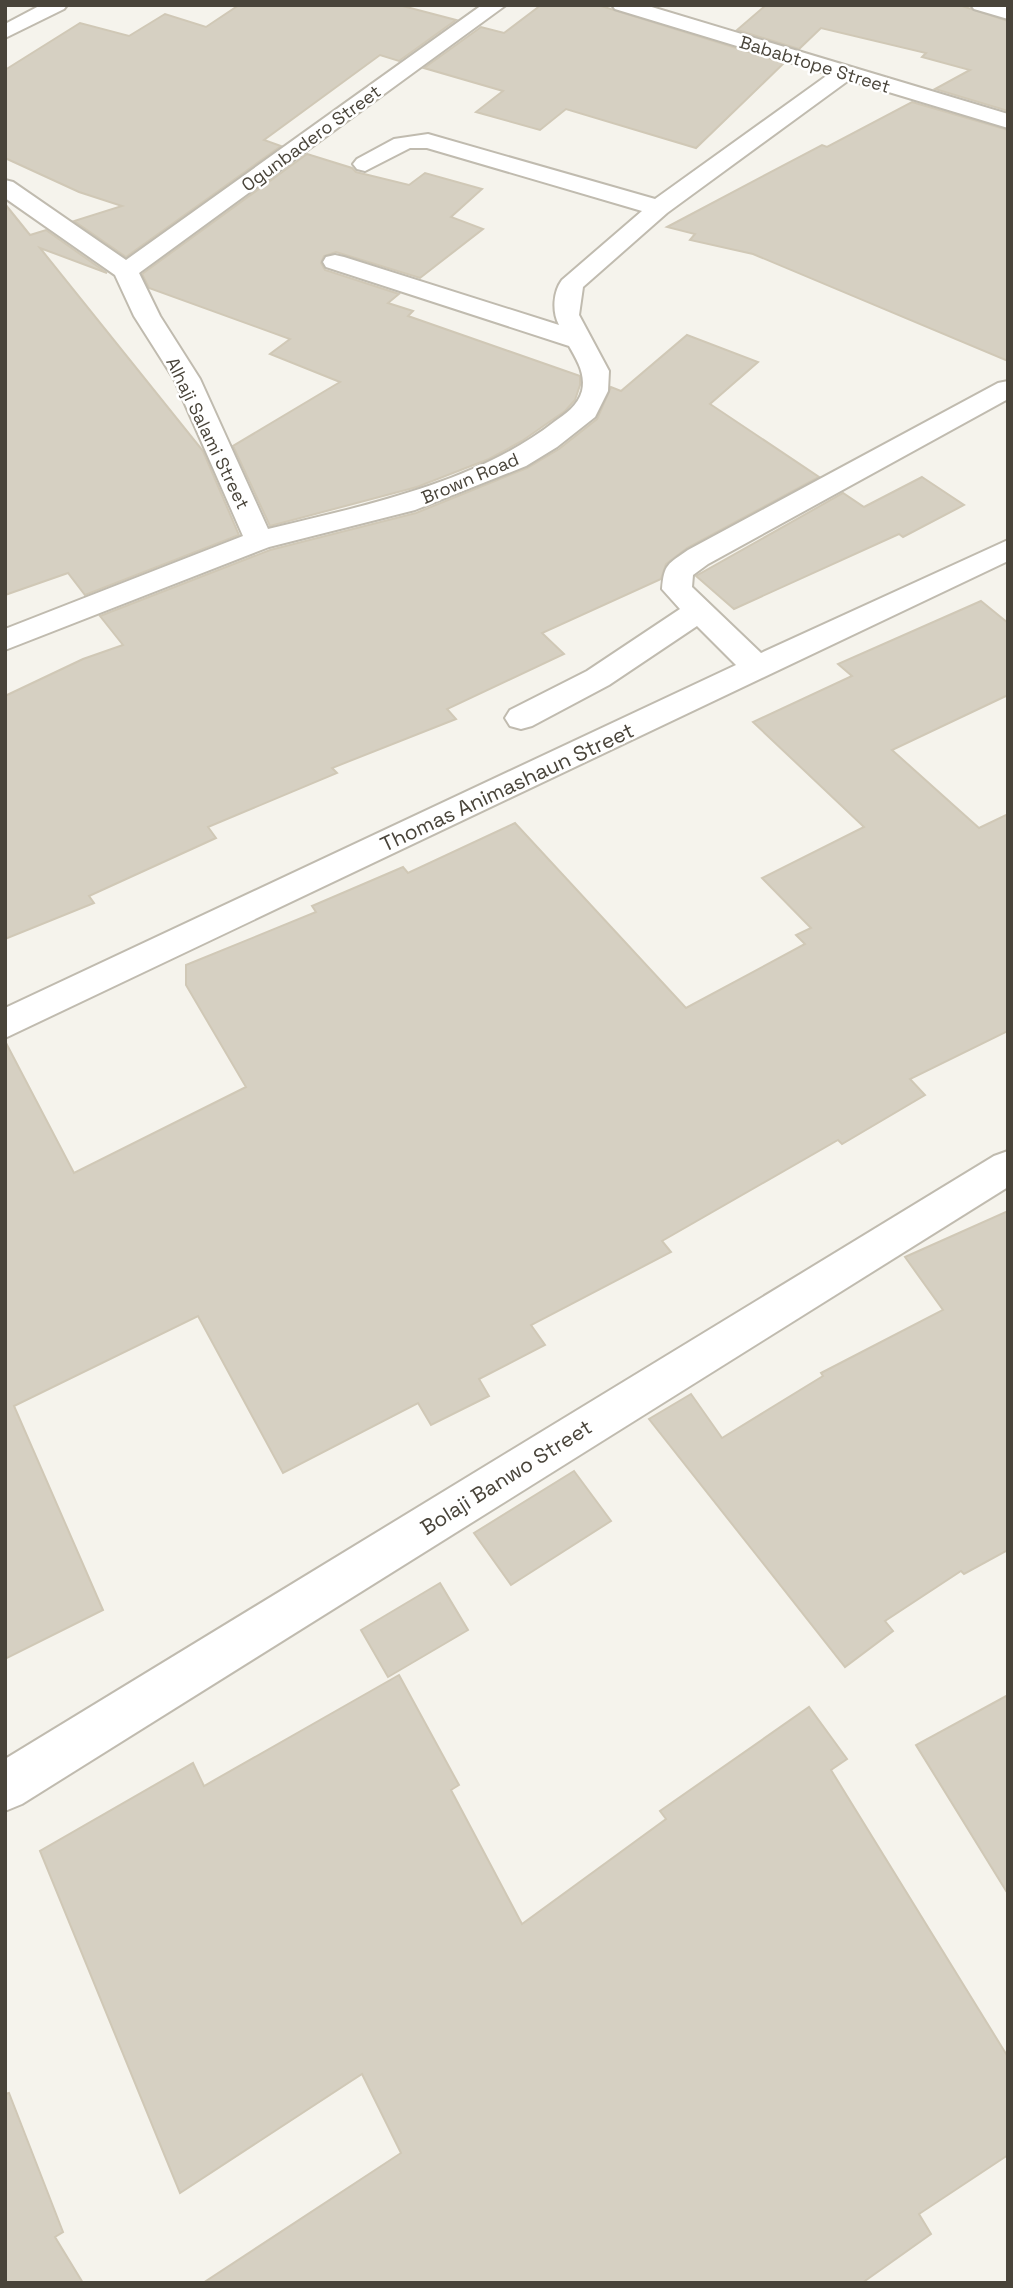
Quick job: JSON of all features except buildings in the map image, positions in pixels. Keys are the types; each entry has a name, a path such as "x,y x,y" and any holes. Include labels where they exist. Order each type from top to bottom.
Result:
{"street":[{"path":"5,32 57,5"},
{"name":"Ogunbadero Street","path":"126,271 496,5"},
{"name":"Bababtope Street","path":"622,5 1008,121"},
{"path":"981,5 1008,13"},
{"name":"Brown Road","path":"5,640 259,540 405,504 516,460 547,441 585,411 595,391 596,371 565,315 571,285 659,208 845,73"},
{"path":"365,164 398,143 413,139 428,141 659,208"},
{"path":"5,187 126,271"},
{"path":"335,262 581,341"},
{"name":"Alhaji Salami Street","path":"126,271 147,316 187,380 259,540"},
{"path":"758,668 677,589 678,571 698,557 1007,389"},
{"name":"Thomas Animashaun Street","path":"5,1024 1008,549"},
{"path":"521,719 598,678 699,611"},
{"name":"Bolaji Banwo Street","path":"5,1787 1008,1167"}]}
